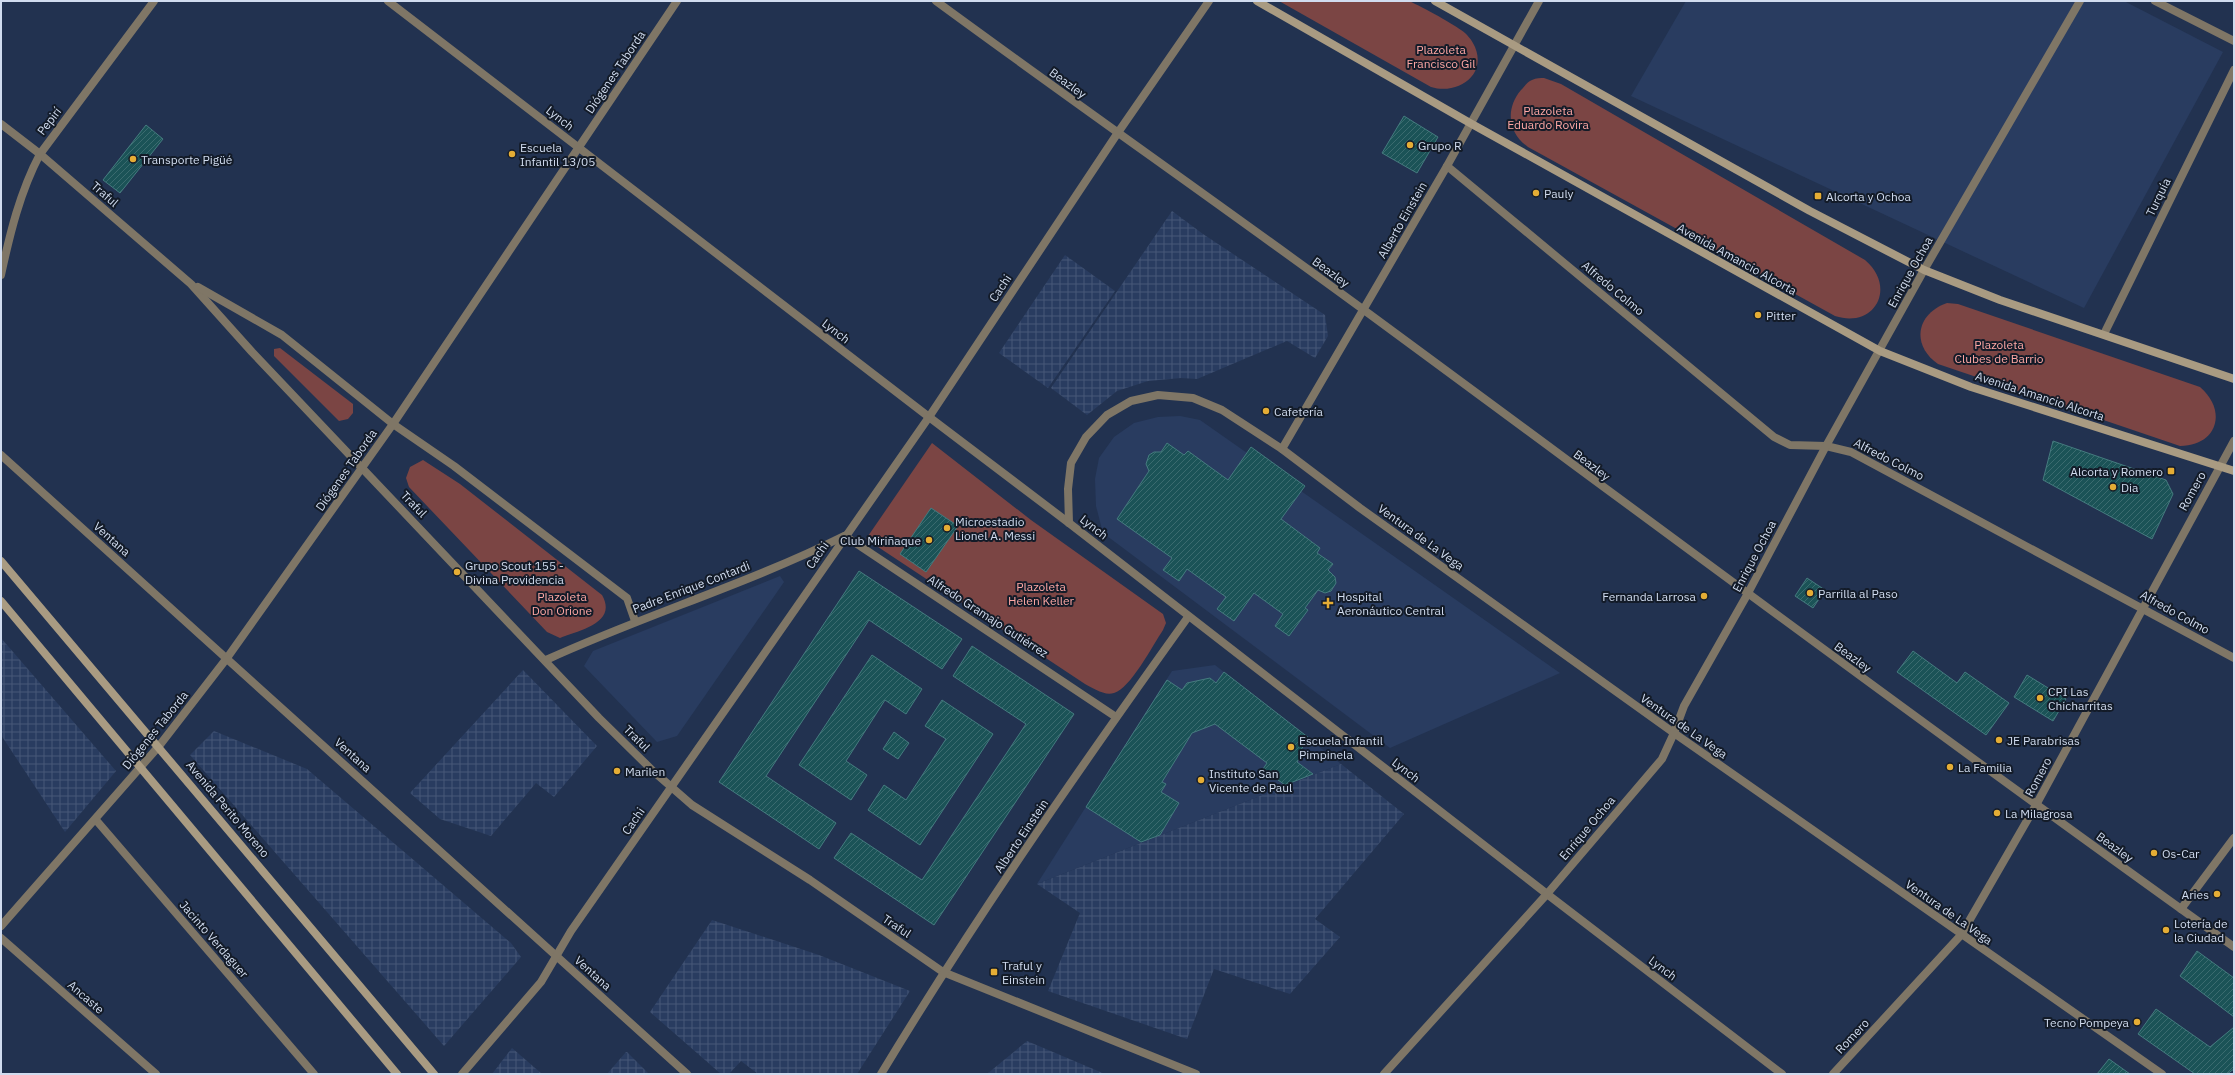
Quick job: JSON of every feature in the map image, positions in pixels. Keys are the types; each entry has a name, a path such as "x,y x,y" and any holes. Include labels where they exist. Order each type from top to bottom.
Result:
{"main road":[{"name":"Avenida Amancio Alcorta","path":"1257,1 1470,124 1880,351 1971,387 2234,471"},
{"path":"1434,1 1810,210 1924,270 2000,300 2234,379"},
{"name":"Avenida Perito Moreno","path":"1,561 159,746 434,1074"},
{"path":"1,601 141,766 397,1074"}],"street":[{"name":"Pepirí","path":"1,275 15,213 28,176 40,154 154,1"},
{"name":"Lynch","path":"388,1 928,417 1069,523 1188,617 1782,1074"},
{"name":"Diógenes Taborda","path":"1,926 96,820 159,746 227,658 363,468 677,1"},
{"name":"Beazley","path":"936,1 1117,134 1364,310 1747,595 2234,948"},
{"name":"Cachi","path":"462,1074 541,982 572,931 928,417 1117,134 1209,1"},
{"name":"Alberto Einstein","path":"1282,449 1447,166 1540,1"},
{"name":"Enrique Ochoa","path":"1384,1074 1547,894 1662,759 1674,734 1684,706 1747,595 1826,446 1924,270 2080,1"},
{"path":"2155,1 2234,42"},
{"name":"Turquía","path":"2104,334 2234,70"},
{"name":"Traful","path":"1,124 40,154 191,284 599,718 671,787 692,805 810,880 943,972 1196,1074"},
{"name":"Alfredo Colmo","path":"1447,166 1774,437 1790,446 1826,446 1851,452 2234,658"},
{"name":"Traful","path":"191,284 282,335 393,424 454,466 627,598 635,621"},
{"name":"Ventura de La Vega","path":"1069,523 1068,489 1071,463 1086,437 1107,415 1131,401 1158,395 1193,398 1222,410 1282,449 1360,508 1674,734 2162,1074"},
{"name":"Romero","path":"1833,1074 1961,935 2036,804 2234,441"},
{"name":"Ventana","path":"1,456 687,1074"},
{"name":"Padre Enrique Contardi","path":"546,660 635,621 804,556 845,536"},
{"name":"Alfredo Gramajo Gutiérrez","path":"845,536 1116,716"},
{"name":"Alberto Einstein","path":"881,1074 943,972 1116,716 1188,617"},
{"name":"Jacinto Verdaguer","path":"96,820 314,1074"},
{"path":"2181,909 2234,838"},
{"name":"Ancaste","path":"1,938 156,1074"}],"shaded area":[{"path":"1686,1 2124,1 2223,52 2084,308 1631,96"},
{"path":"1172,211 1203,234 1325,315 1328,336 1315,358 1287,341 1197,379 1181,378 1148,381 1117,391 1087,415 1051,388"},
{"path":"1065,255 1115,291 1048,388 999,353"},
{"name":"Hospital Aeronáutico Central","path":"1180,416 1200,420 1560,673 1390,748 1103,533 1096,506 1095,479 1099,458 1114,437 1134,423 1158,417"},
{"path":"780,576 784,582 677,736 657,742 584,666 593,651"},
{"path":"1,638 116,771 65,832 1,735"},
{"name":"Instituto San Vicente de Paul","path":"1215,665 1341,764 1037,884 1172,671"},
{"path":"523,670 597,746 554,797 536,783 491,836 440,819 410,793"},
{"path":"214,731 307,769 511,943 521,957 444,1046 190,755"},
{"path":"1341,764 1404,814 1315,919 1340,937 1290,994 1214,969 1187,1039 1048,991 1080,913 1037,884"},
{"path":"712,920 819,955 910,991 857,1074 758,1074 741,1061 729,1074 721,1074 650,1012"},
{"path":"1027,1041 1105,1074 987,1074"},
{"path":"512,1048 542,1074 492,1074"},
{"path":"627,1052 649,1074 607,1074"}],"green space":[{"name":"Plazoleta Francisco Gil","path":"1279,1 1408,1 1434,14 1465,33 1475,47 1478,57 1477,67 1473,75 1460,86 1441,89 1431,87"},
{"name":"Plazoleta Eduardo Rovira","path":"1544,78 1561,84 1865,260 1875,271 1879,282 1880,293 1877,303 1871,311 1861,317 1849,318 1835,316 1528,147 1516,135 1511,120 1511,113 1516,97 1521,90 1531,81"},
{"name":"Plazoleta Clubes de Barrio","path":"1947,303 1958,304 2200,387 2209,396 2214,406 2216,416 2214,426 2210,434 2203,440 2193,444 2180,446 1938,364 1929,356 1924,348 1921,339 1921,330 1923,322 1929,314"},
{"path":"280,348 353,404 353,413 348,419 339,421 274,356 274,349"},
{"name":"Plazoleta Helen Keller","path":"932,443 1031,520 1163,614 1166,623 1163,630 1134,675 1120,690 1110,694 1099,691 1085,684 866,539"},
{"name":"Plazoleta Don Orione","path":"423,460 460,484 602,595 606,605 605,612 601,619 586,628 560,638 547,632 409,487 406,478 410,467"}],"building":[{"name":"Grupo R","path":"1404,116 1438,137 1417,173 1382,153"},
{"name":"Transporte Pigüé","path":"146,125 163,139 120,193 103,180"},
{"name":"Dia","path":"2053,441 2166,480 2173,494 2152,539 2043,480"},
{"path":"1167,443 1184,455 1188,451 1228,480 1251,447 1305,486 1281,519 1320,548 1317,553 1333,564 1328,570 1335,577 1336,583 1331,591 1325,593 1318,590 1305,608 1308,610 1289,636 1275,626 1283,614 1254,593 1234,621 1217,609 1226,597 1187,569 1179,581 1163,570 1172,558 1117,519 1149,471 1146,464 1149,455 1154,452 1161,452"},
{"name":"Club Miriñaque","path":"931,508 958,526 926,572 900,554"},
{"path":"859,571 962,639 942,669 869,620 766,776 836,823 819,849 719,782"},
{"name":"Parrilla al Paso","path":"1807,578 1825,590 1813,608 1795,596"},
{"path":"972,646 1074,714 934,925 834,858 851,833 922,880 1026,724 953,676"},
{"path":"1913,651 1957,683 1965,672 2009,703 1986,735 1897,672"},
{"path":"872,655 922,689 906,714 885,700 846,761 867,775 851,800 799,765"},
{"path":"1224,672 1309,738 1298,754 1301,756 1297,762 1313,774 1285,785 1263,769 1267,763 1215,724 1192,733 1162,782 1166,784 1161,792 1179,803 1160,835 1141,842 1086,807 1167,680 1182,690 1187,683 1210,678 1216,683"},
{"name":"CPI Las Chicharritas","path":"2027,675 2066,699 2053,721 2014,697"},
{"path":"942,700 993,734 920,845 868,810 884,785 906,800 946,739 925,726"},
{"path":"894,732 909,743 898,759 883,749"},
{"path":"2197,951 2234,978 2234,1017 2180,976"},
{"path":"2156,1009 2210,1047 2234,1027 2234,1069 2227,1074 2195,1074 2138,1034"},
{"path":"2109,1059 2130,1074 2097,1074"}],"place":[{"name":"Grupo R","path":"1410,145"},
{"name":"Escuela Infantil 13/05","path":"512,154"},
{"name":"Transporte Pigüé","path":"133,159"},
{"name":"Pauly","path":"1536,193"},
{"name":"Alcorta y Ochoa","path":"1818,196"},
{"name":"Pitter","path":"1758,315"},
{"name":"Cafetería","path":"1266,411"},
{"name":"Alcorta y Romero","path":"2171,471"},
{"name":"Dia","path":"2113,487"},
{"name":"Microestadio Lionel A. Messi","path":"947,528"},
{"name":"Club Miriñaque","path":"929,540"},
{"name":"Grupo Scout 155 - Divina Providencia","path":"457,572"},
{"name":"Parrilla al Paso","path":"1810,593"},
{"name":"Fernanda Larrosa","path":"1704,596"},
{"name":"Hospital Aeronáutico Central","path":"1328,603"},
{"name":"CPI Las Chicharritas","path":"2040,698"},
{"name":"JE Parabrisas","path":"1999,740"},
{"name":"Escuela Infantil Pimpinela","path":"1291,747"},
{"name":"La Familia","path":"1950,767"},
{"name":"Marilen","path":"617,771"},
{"name":"Instituto San Vicente de Paul","path":"1201,780"},
{"name":"La Milagrosa","path":"1997,813"},
{"name":"Os-Car","path":"2154,853"},
{"name":"Aries","path":"2217,894"},
{"name":"Lotería de la Ciudad","path":"2166,930"},
{"name":"Traful y Einstein","path":"994,972"},
{"name":"Tecno Pompeya","path":"2137,1022"}]}
